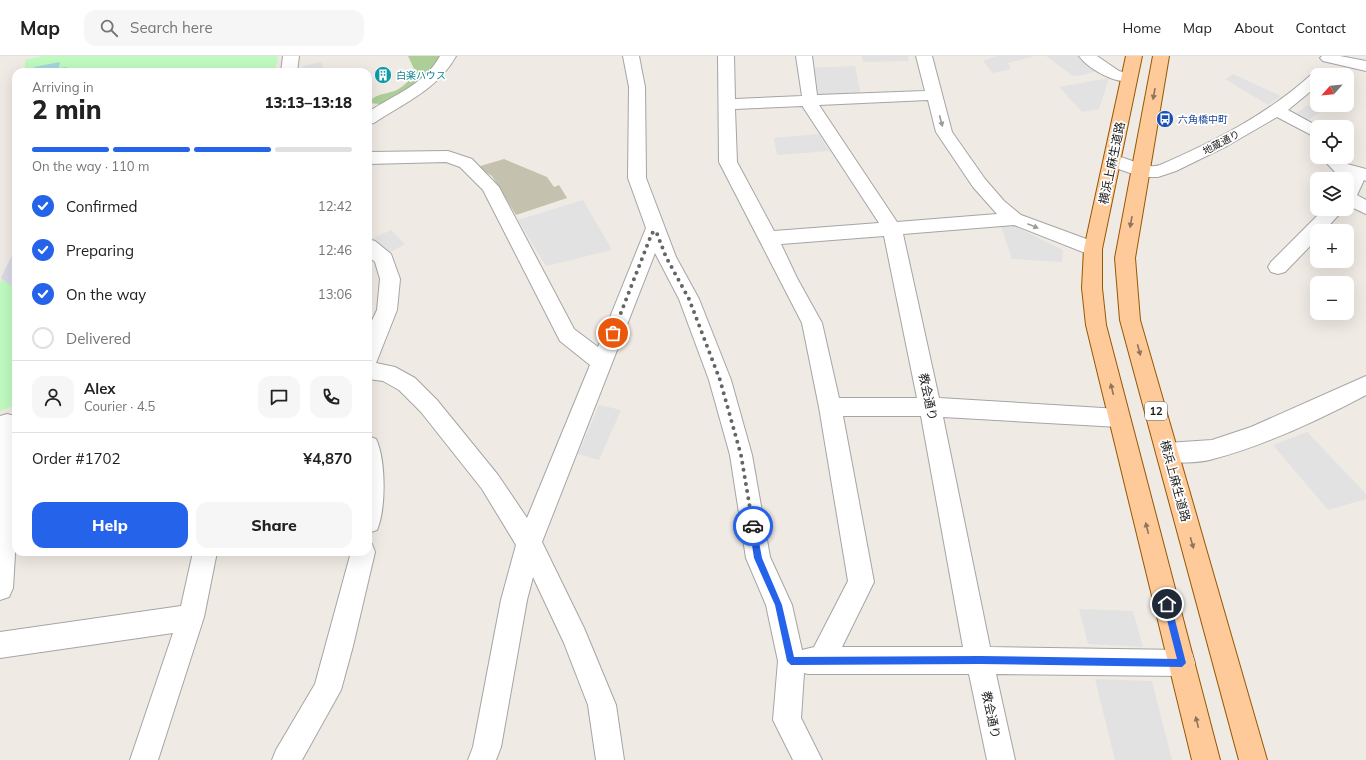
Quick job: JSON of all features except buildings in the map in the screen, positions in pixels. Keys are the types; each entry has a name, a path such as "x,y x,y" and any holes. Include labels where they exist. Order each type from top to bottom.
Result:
{"main road":[{"name":"横浜上麻生道路","path":"1134,56 1113,161 1093,249 1092,288 1096,325 1206,760"},
{"name":"横浜上麻生道路","path":"1161,56 1125,258 1130,320 1252,760"}],"street":[{"path":"290,68 291,56"},
{"path":"372,117 431,80 445,63 448,56"},
{"path":"631,56 636,87 637,178 666,257 689,299 720,380 741,455 758,558 779,605 791,661 787,720 808,760"},
{"path":"726,56 728,162 787,278 812,323 830,407 861,582 821,661"},
{"name":"教会通り","path":"804,56 811,108 892,228 930,407 1001,760"},
{"path":"924,56 944,132 979,183 998,205 1015,219 1093,249"},
{"path":"1087,56 1114,74 1129,78"},
{"path":"1328,57 1366,66"},
{"name":"地蔵通り","path":"1322,68 1328,57"},
{"name":"地蔵通り","path":"1113,161 1147,172 1161,170 1199,154 1262,120 1300,94 1310,84"},
{"path":"728,104 809,102 934,95"},
{"path":"1276,110 1310,129"},
{"path":"372,158 448,156 466,163 490,187 567,336 602,362"},
{"path":"1337,164 1341,168 1362,175 1354,186"},
{"path":"1354,200 1366,208"},
{"path":"1278,267 1327,216"},
{"path":"768,238 1015,219"},
{"path":"482,760 487,747 514,600 529,543 652,233 656,231"},
{"path":"372,249 384,259 390,279 387,310 372,343"},
{"path":"372,371 387,373 407,384 429,406 490,482 529,543 575,637 602,705 610,760"},
{"path":"1167,453 1212,450 1258,434 1337,400 1366,385"},
{"path":"830,407 930,407 1119,418"},
{"path":"0,588 6,508 8,423"},
{"path":"144,760 191,617 204,556"},
{"path":"286,760 327,690 340,646 362,556"},
{"path":"0,645 191,617"},
{"path":"791,661 980,660 1182,663"}],"shaded area":[{"path":"862,56 908,56 909,61 863,62"},
{"path":"997,56 1034,56 1008,63 1011,69 993,73 983,61"},
{"path":"1046,56 1079,56 1099,70 1084,75 1073,76"},
{"path":"321,62 323,68 304,68 303,66"},
{"path":"855,66 861,96 813,99 809,68"},
{"path":"1233,74 1281,96 1268,105 1225,79"},
{"path":"1109,78 1099,109 1082,112 1059,87"},
{"path":"1308,105 1310,106 1310,112 1321,112 1306,122 1293,116"},
{"path":"819,134 829,151 777,155 774,138"},
{"path":"504,159 547,177 554,187 559,185 567,198 516,215 492,176 477,167"},
{"path":"583,200 612,250 546,266 518,220"},
{"path":"1001,226 1014,226 1063,250 1062,262 1012,259"},
{"path":"391,230 405,244 389,253 372,239"},
{"path":"12,255 12,285 1,278"},
{"path":"599,405 621,410 599,460 578,454"},
{"path":"1307,432 1366,494 1366,499 1328,510 1273,445"},
{"path":"1079,609 1133,611 1143,647 1088,644"},
{"path":"1095,679 1152,681 1172,760 1115,760"}],"green space":[{"path":"43,56 277,56 278,60 275,68 25,68 25,60"},
{"path":"408,56 444,56 420,81 381,104 372,103 372,98 396,90 402,86 415,71"},
{"path":"12,259 12,406 0,411 0,284"}],"water":[{"path":"60,62 59,68 34,67"}],"way so far":[{"path":"613,333 642,263 652,233 656,231 666,257 689,299 720,380 741,455 753,526"}],"place":[{"name":"白楽ハウス","path":"383,75"},
{"name":"六角橋中町","path":"1165,119"}],"route":[{"path":"753,526 758,558 779,605 791,661 980,660 1182,663 1167,604"}]}
